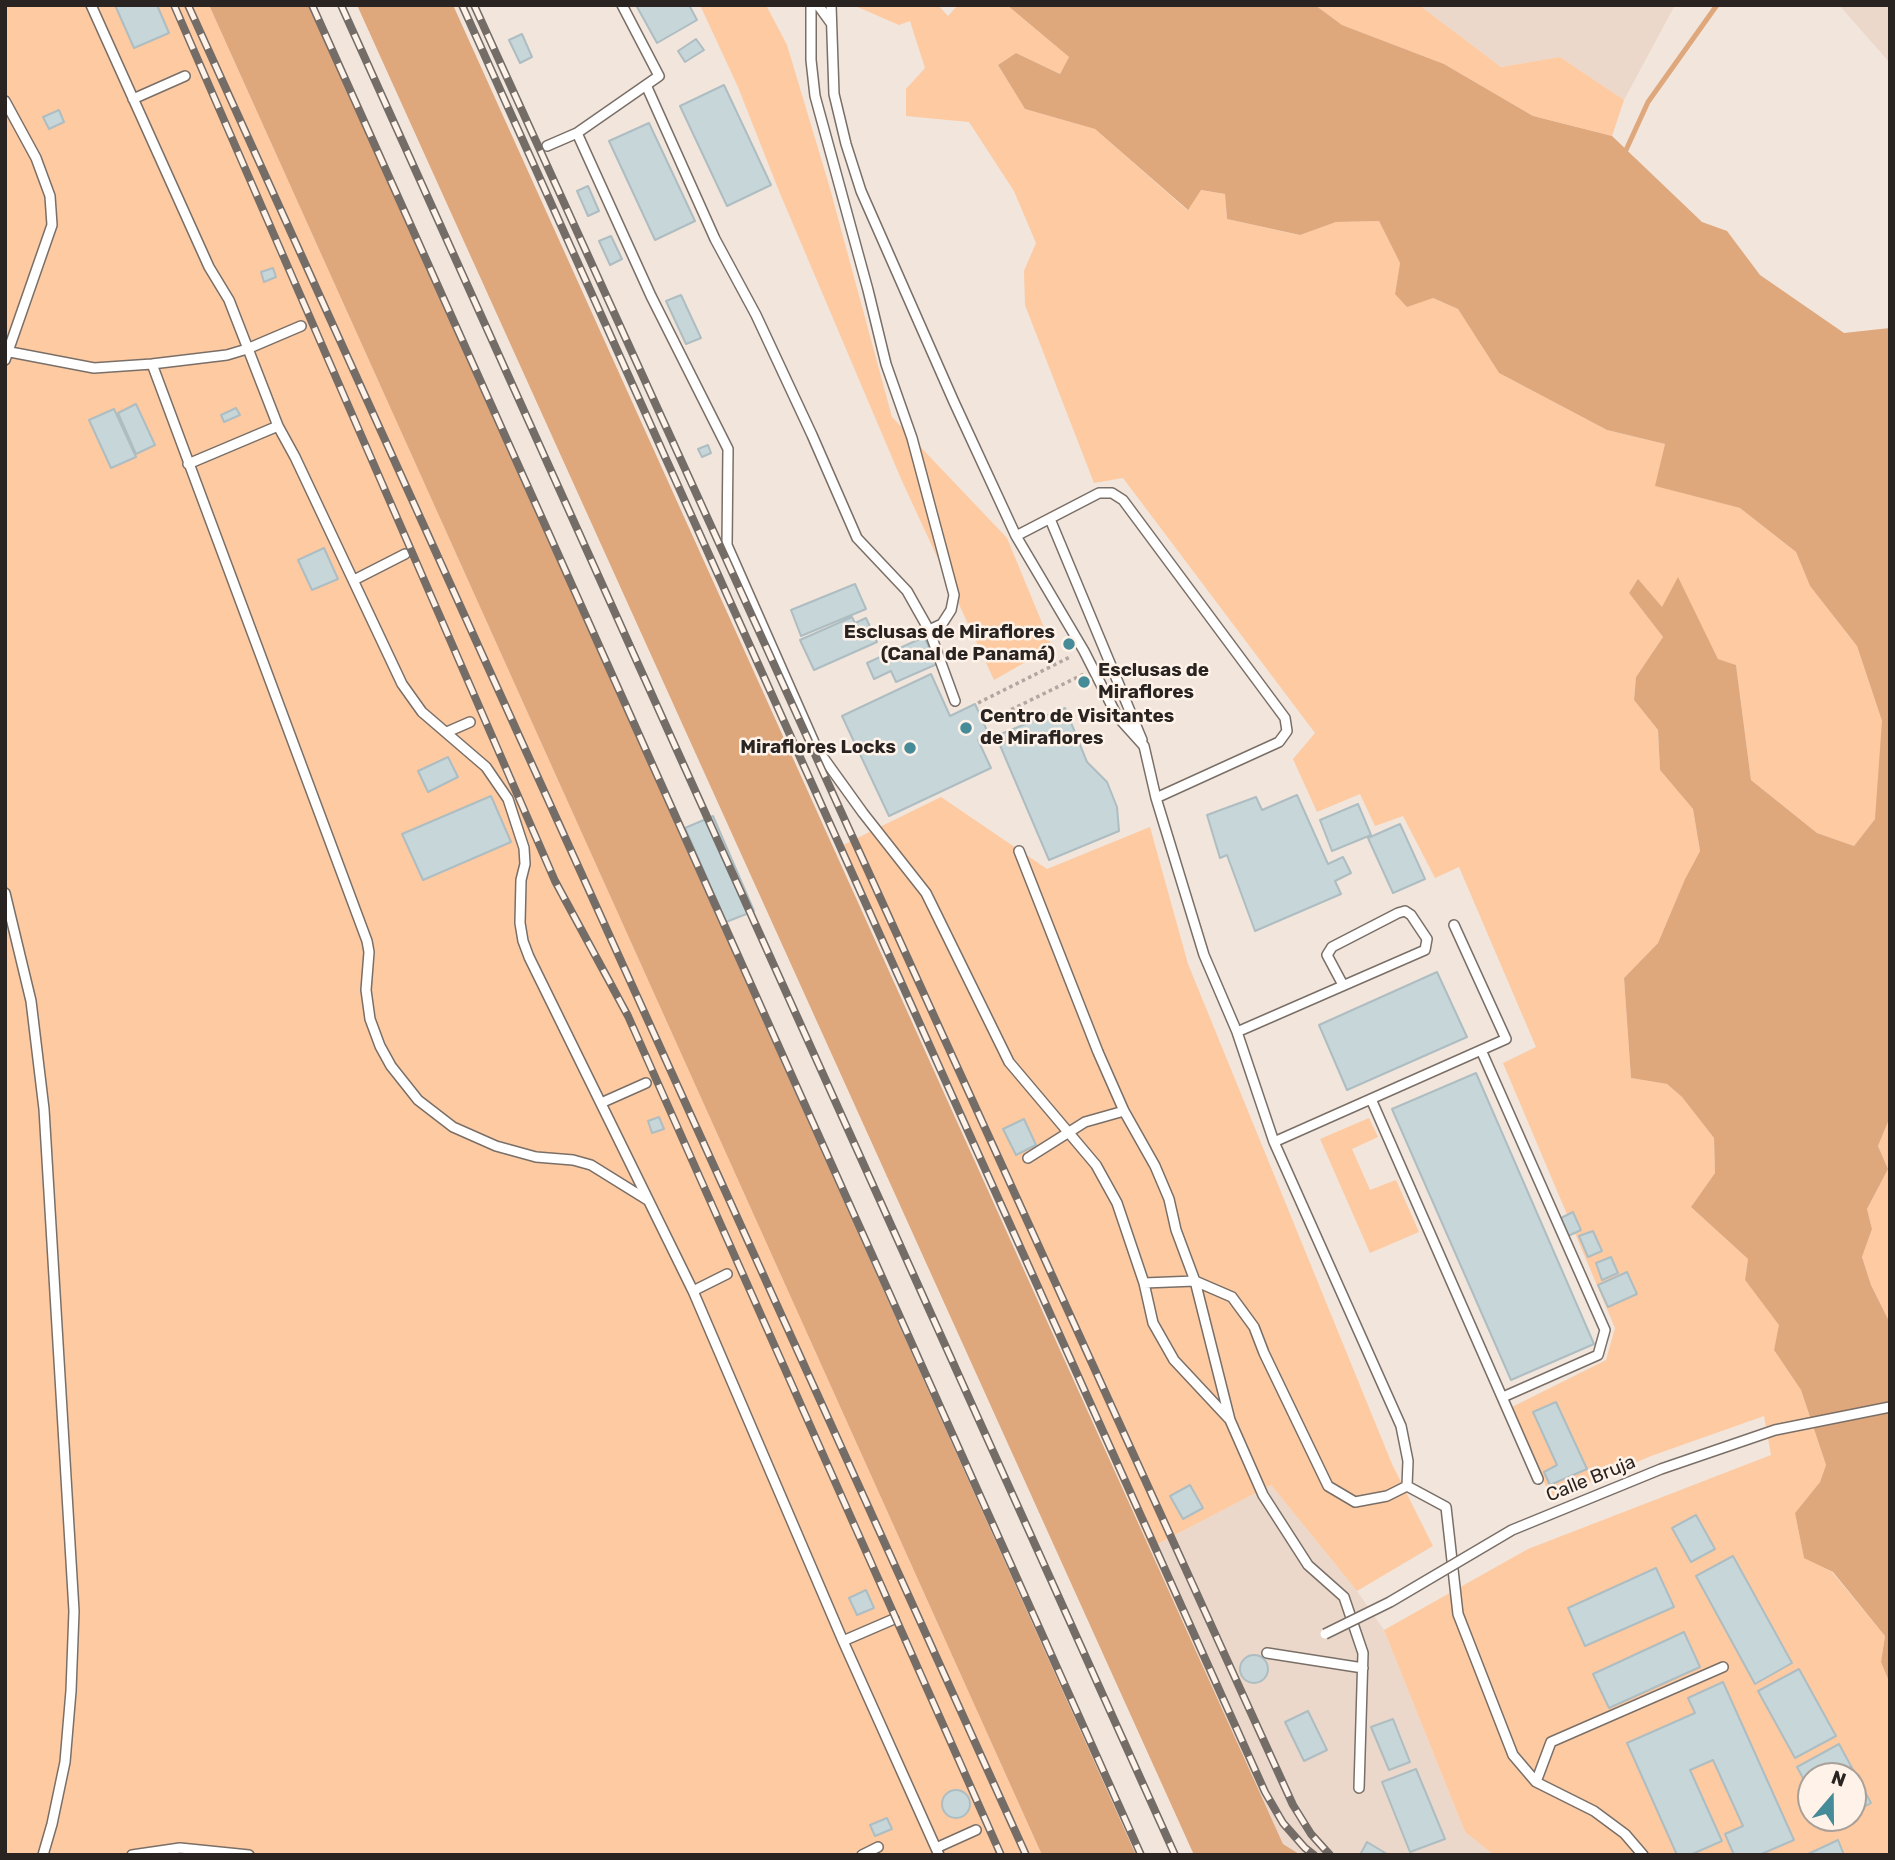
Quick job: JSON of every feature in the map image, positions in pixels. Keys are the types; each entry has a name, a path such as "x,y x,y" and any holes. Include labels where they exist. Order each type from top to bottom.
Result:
{"lane":[{"path":"91,5 209,267 229,300 278,426 354,579 402,684 422,712 486,767 508,799 524,848 526,864 521,880 520,903 523,941 693,1291 937,1852 976,1830"},
{"path":"547,146 577,133 659,76 622,5"},
{"path":"811,5 814,96 886,364 912,439 954,595 951,610 942,624 929,630"},
{"path":"818,5 831,23"},
{"path":"831,5 834,94 861,191 1016,536 1084,651 1117,716 1144,746"},
{"path":"133,99 185,76"},
{"path":"646,85 715,239 756,315 813,435 858,538 899,580 929,630 955,701"},
{"path":"5,101 36,158 50,196 52,225 6,354 94,368 152,364 227,355 301,326"},
{"path":"577,133 651,296 728,449 727,545 817,749 926,893 1009,1062 1096,1165 1117,1203 1144,1283 1153,1323 1174,1360 1230,1420"},
{"path":"152,364 367,941 369,952 366,990 370,1018 391,1066 418,1100 453,1127 496,1146 536,1157 573,1160 591,1166 651,1202"},
{"path":"188,464 278,426"},
{"path":"1016,536 1100,493 1112,493 1123,500 1285,718 1287,731 1279,742 1156,798"},
{"path":"1050,519 1144,746 1156,798 1204,955 1237,1032 1274,1142 1401,1426 1408,1461 1406,1486"},
{"path":"354,579 405,554"},
{"path":"447,732 470,722"},
{"path":"1019,851 1124,1111 1169,1199 1176,1230 1195,1281 1230,1420 1263,1495 1308,1565 1344,1597 1363,1653 1359,1788"},
{"path":"5,893 32,1001 44,1109 74,1611 65,1762 43,1855"},
{"path":"1237,1032 1425,950 1427,939 1411,915 1405,911 1398,913 1332,947 1327,955 1343,985"},
{"path":"1274,1142 1506,1039 1454,925"},
{"path":"1481,1050 1605,1330 1598,1354 1503,1397"},
{"path":"601,1103 646,1083"},
{"path":"1371,1099 1538,1479"},
{"path":"1028,1158 1084,1122 1124,1111"},
{"path":"693,1291 727,1274"},
{"path":"1144,1283 1195,1281 1232,1297 1254,1327 1328,1486 1355,1502 1387,1496 1406,1486"},
{"name":"Calle Bruja","path":"1325,1634 1390,1602 1512,1530 1661,1469 1774,1430 1890,1407"},
{"path":"1406,1486 1447,1507 1458,1614 1513,1755 1536,1782 1594,1811 1625,1835 1643,1855"},
{"path":"843,1641 894,1619"},
{"path":"1267,1653 1363,1668"},
{"path":"1536,1782 1551,1742 1723,1667"},
{"path":"862,1855 878,1847"},
{"path":"132,1855 180,1848 249,1855"}],"path":[{"path":"978,703 1084,651"},
{"path":"986,722 1092,670"}],"shaded area":[{"path":"5,5 209,5 1042,1855 5,1855"},
{"path":"209,5 309,5 1136,1855 1042,1855"},
{"path":"357,5 453,5 1283,1844 1301,1855 1194,1855"},
{"path":"700,5 766,5 787,45 829,185 892,417 1007,538 1052,647 994,680 902,481 779,191 738,87"},
{"path":"853,5 938,5 948,16 958,5 1007,5 1069,57 1060,74 1016,53 998,65 1025,109 1095,129 1187,210 1200,190 1225,194 1227,219 1299,235 1336,222 1379,221 1400,263 1395,294 1433,298 1458,309 1499,373 1607,430 1665,444 1656,486 1740,508 1796,552 1810,586 1857,646 1882,721 1888,774 1875,819 1854,846 1817,833 1751,780 1736,665 1718,659 1678,578 1662,608 1638,580 1629,593 1663,637 1636,677 1634,700 1658,730 1660,770 1693,809 1700,851 1658,943 1624,978 1631,1078 1667,1084 1682,1097 1714,1138 1715,1173 1691,1207 1748,1259 1745,1280 1780,1325 1774,1350 1801,1390 1826,1465 1820,1482 1795,1513 1804,1557 1832,1572 1885,1636 1881,1662 1890,1684 1890,1855 1494,1855 1465,1832 1384,1630 1528,1549 1771,1455 1764,1416 1651,1456 1551,1498 1512,1407 1606,1360 1615,1328 1503,1063 1536,1047 1459,867 1435,878 1403,816 1375,826 1360,794 1317,812 1293,759 1315,733 1123,478 1094,483 1025,305 1024,271 1036,243 1014,191 969,122 906,116 906,89 925,68 910,21 899,25"},
{"path":"1007,5 1315,5 1342,25 1444,64 1533,116 1612,136 1702,222 1727,231 1760,275 1844,333 1890,328 1890,1117 1878,1146 1888,1169 1867,1209 1872,1229 1862,1257 1871,1285 1890,1323 1890,1684 1881,1662 1885,1636 1833,1572 1804,1558 1795,1513 1820,1482 1826,1465 1801,1390 1774,1350 1779,1325 1745,1280 1748,1259 1691,1207 1715,1173 1714,1138 1682,1097 1667,1084 1631,1078 1624,978 1658,943 1700,851 1693,809 1660,770 1658,730 1634,700 1636,677 1663,637 1629,593 1638,579 1662,607 1678,577 1718,659 1736,665 1751,780 1817,833 1854,846 1875,819 1882,721 1857,646 1810,586 1796,552 1740,508 1655,486 1665,444 1607,430 1499,373 1458,309 1433,298 1407,307 1395,294 1400,263 1379,221 1336,222 1300,235 1227,219 1225,194 1201,190 1188,210 1095,129 1025,109 998,65 1016,53 1060,74 1069,57"},
{"path":"1315,5 1419,5 1501,67 1560,57 1624,100 1612,136 1533,116 1444,64 1342,25"},
{"path":"1419,5 1675,5 1624,100 1560,57 1501,67"},
{"path":"1839,5 1890,5 1890,63"},
{"path":"941,797 1047,869 1150,827 1188,964 1392,1464 1433,1546 1357,1591 1271,1485 1150,1548 841,846"},
{"path":"1890,1117 1890,1323 1871,1285 1862,1257 1872,1229 1867,1209 1888,1169 1878,1146"},
{"path":"1369,1118 1378,1137 1352,1149 1370,1190 1396,1180 1419,1232 1370,1253 1320,1139"},
{"path":"1271,1485 1357,1591 1384,1630 1465,1832 1494,1855 1302,1855 1283,1844 1150,1548"}],"building":[{"path":"115,5 157,5 169,33 134,48"},
{"path":"636,5 689,5 697,20 657,43"},
{"path":"522,34 532,57 520,63 509,40"},
{"path":"696,39 704,50 685,62 678,51"},
{"path":"724,85 771,185 727,206 680,106"},
{"path":"59,110 64,122 49,129 43,117"},
{"path":"649,123 695,221 655,240 609,141"},
{"path":"588,186 599,211 588,216 577,191"},
{"path":"611,236 622,259 610,265 599,241"},
{"path":"273,268 276,277 264,282 261,272"},
{"path":"681,295 701,338 686,344 666,301"},
{"path":"136,404 155,445 136,454 118,413"},
{"path":"236,408 240,415 224,422 221,415"},
{"path":"114,409 136,457 111,468 89,420"},
{"path":"708,445 711,453 702,457 698,449"},
{"path":"324,548 338,579 312,590 298,560"},
{"path":"855,584 866,609 801,636 791,610"},
{"path":"852,617 855,623 866,618 877,642 814,670 800,640"},
{"path":"924,637 937,664 896,682 891,671 874,679 867,663"},
{"path":"931,674 950,716 975,704 989,735 978,740 991,768 889,816 842,716"},
{"path":"1065,708 1087,762 1107,782 1117,807 1119,831 1049,860 996,736"},
{"path":"448,757 458,777 428,792 418,771"},
{"path":"1297,795 1328,864 1343,857 1351,873 1335,881 1341,894 1255,931 1227,855 1220,858 1207,815 1256,797 1262,810"},
{"path":"491,796 511,842 423,880 402,834"},
{"path":"1358,804 1371,835 1332,851 1320,820"},
{"path":"713,816 754,911 726,922 685,828"},
{"path":"1400,824 1425,879 1393,893 1368,838"},
{"path":"1437,972 1467,1037 1347,1090 1319,1025"},
{"path":"1476,1073 1594,1344 1511,1380 1392,1109"},
{"path":"659,1117 664,1129 652,1133 648,1121"},
{"path":"1024,1119 1036,1145 1016,1155 1003,1129"},
{"path":"1573,1212 1581,1230 1568,1236 1561,1218"},
{"path":"1593,1231 1602,1251 1588,1257 1579,1236"},
{"path":"1611,1257 1618,1273 1602,1280 1596,1263"},
{"path":"1627,1272 1637,1294 1608,1307 1598,1285"},
{"path":"1556,1402 1587,1469 1550,1485 1544,1472 1557,1465 1533,1412"},
{"path":"1190,1485 1203,1508 1183,1519 1170,1496"},
{"path":"1696,1515 1715,1549 1691,1562 1672,1528"},
{"path":"1733,1556 1792,1663 1755,1684 1696,1576"},
{"path":"1656,1568 1674,1607 1585,1646 1568,1608"},
{"path":"866,1590 874,1608 857,1615 849,1598"},
{"path":"1684,1632 1700,1667 1609,1708 1593,1674"},
{"path":"1254,1655 1264,1659 1268,1669 1264,1679 1254,1683 1244,1679 1240,1669 1244,1659"},
{"path":"1799,1669 1836,1736 1795,1758 1758,1691"},
{"path":"1723,1682 1794,1840 1759,1855 1734,1855 1725,1834 1743,1826 1713,1760 1690,1770 1722,1841 1690,1855 1677,1855 1627,1743 1695,1713 1688,1698"},
{"path":"1308,1711 1327,1750 1304,1761 1285,1722"},
{"path":"1393,1719 1410,1762 1389,1770 1371,1727"},
{"path":"1839,1744 1849,1762 1806,1762"},
{"path":"1416,1769 1445,1839 1410,1852 1382,1782"},
{"path":"956,1790 966,1794 970,1804 966,1814 956,1818 946,1814 942,1804 946,1794"},
{"path":"887,1818 892,1829 875,1836 870,1825"},
{"path":"1838,1840 1844,1855 1806,1855"},
{"path":"1367,1842 1387,1854 1387,1855 1360,1855"}],"waterway":[{"path":"1626,150 1648,102 1717,5"}],"railway":[{"path":"174,5 555,881 628,1016 1001,1855"},
{"path":"188,5 1026,1855"},
{"path":"312,5 1141,1855"},
{"path":"341,5 1175,1855"},
{"path":"462,5 1265,1792 1283,1823 1314,1855"},
{"path":"474,5 1293,1805 1311,1834 1330,1855"}],"place":[{"name":"Esclusas de Miraflores (Canal de Panamá)","path":"1069,644"},
{"name":"Esclusas de Miraflores","path":"1084,682"},
{"name":"Centro de Visitantes de Miraflores","path":"966,728"},
{"name":"Miraflores Locks","path":"910,748"}]}
